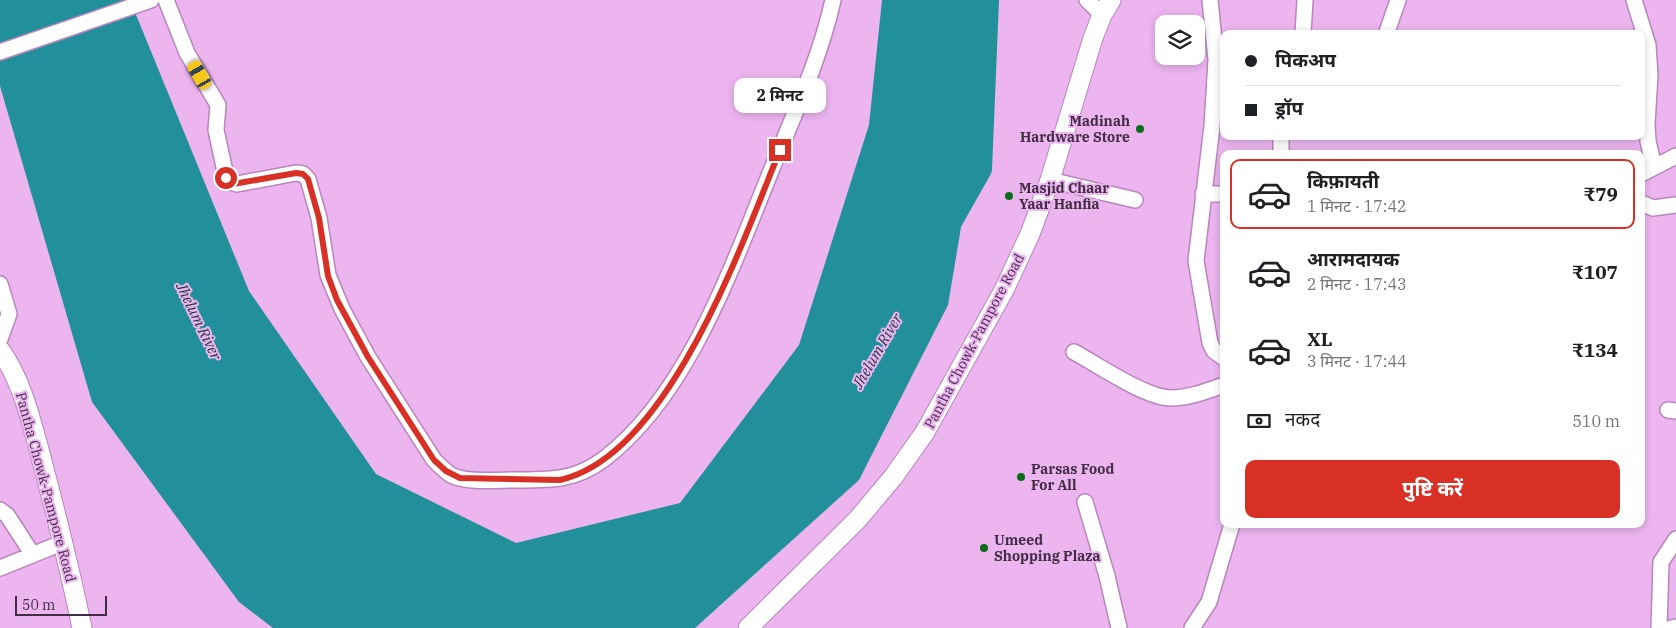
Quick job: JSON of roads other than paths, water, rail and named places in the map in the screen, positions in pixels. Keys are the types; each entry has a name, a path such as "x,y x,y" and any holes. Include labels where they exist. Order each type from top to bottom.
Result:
{"main road":[{"name":"Pantha Chowk-Pampore Road","path":"748,628 858,519 894,476 925,432 1004,290 1030,234 1050,180 1106,7"},
{"name":"Pantha Chowk-Pampore Road","path":"0,350 16,380 30,422 64,542 82,628"}],"street":[{"path":"166,0 187,54 218,105 216,130 226,178 229,183 237,184 296,173 303,174 308,179 319,218 333,290 368,357 434,460 446,471 460,478 496,480 560,480 571,477 603,460 638,429 680,371 733,269 820,51 833,0"},
{"path":"1087,0 1106,7"},
{"path":"1210,0 1216,53 1212,126 1196,261 1210,343 1214,351 1220,355"},
{"path":"1304,30 1305,0"},
{"path":"1388,30 1398,0"},
{"path":"1634,0 1643,30"},
{"path":"0,52 145,3"},
{"path":"1645,35 1648,45 1646,75 1648,170 1676,156"},
{"path":"1050,180 1135,200"},
{"path":"1203,194 1220,194"},
{"path":"1645,205 1653,208 1676,206"},
{"path":"0,284 9,314 0,339"},
{"path":"1074,352 1153,395 1184,398 1220,386"},
{"path":"1085,502 1107,576 1119,628"},
{"path":"0,510 7,515 33,555"},
{"path":"1192,628 1209,602 1231,528"},
{"path":"1659,628 1660,567 1665,552 1676,539"},
{"path":"0,568 64,542"},
{"path":"1671,628 1676,627"}],"water":[{"path":"0,0 130,0 249,291 376,474 516,543 680,503 799,345 869,125 882,0 999,0 948,305 859,480 695,628 273,628 239,602 92,402 0,86"}],"waterway":[{"name":"Jhelum River","path":"951,222 981,169 988,0"}],"place":[{"name":"Madinah Hardware Store","path":"1140,129"},
{"name":"Masjid Chaar Yaar Hanfia","path":"1009,196"},
{"name":"Parsas Food For All","path":"1021,477"},
{"name":"Umeed Shopping Plaza","path":"984,548"}]}
